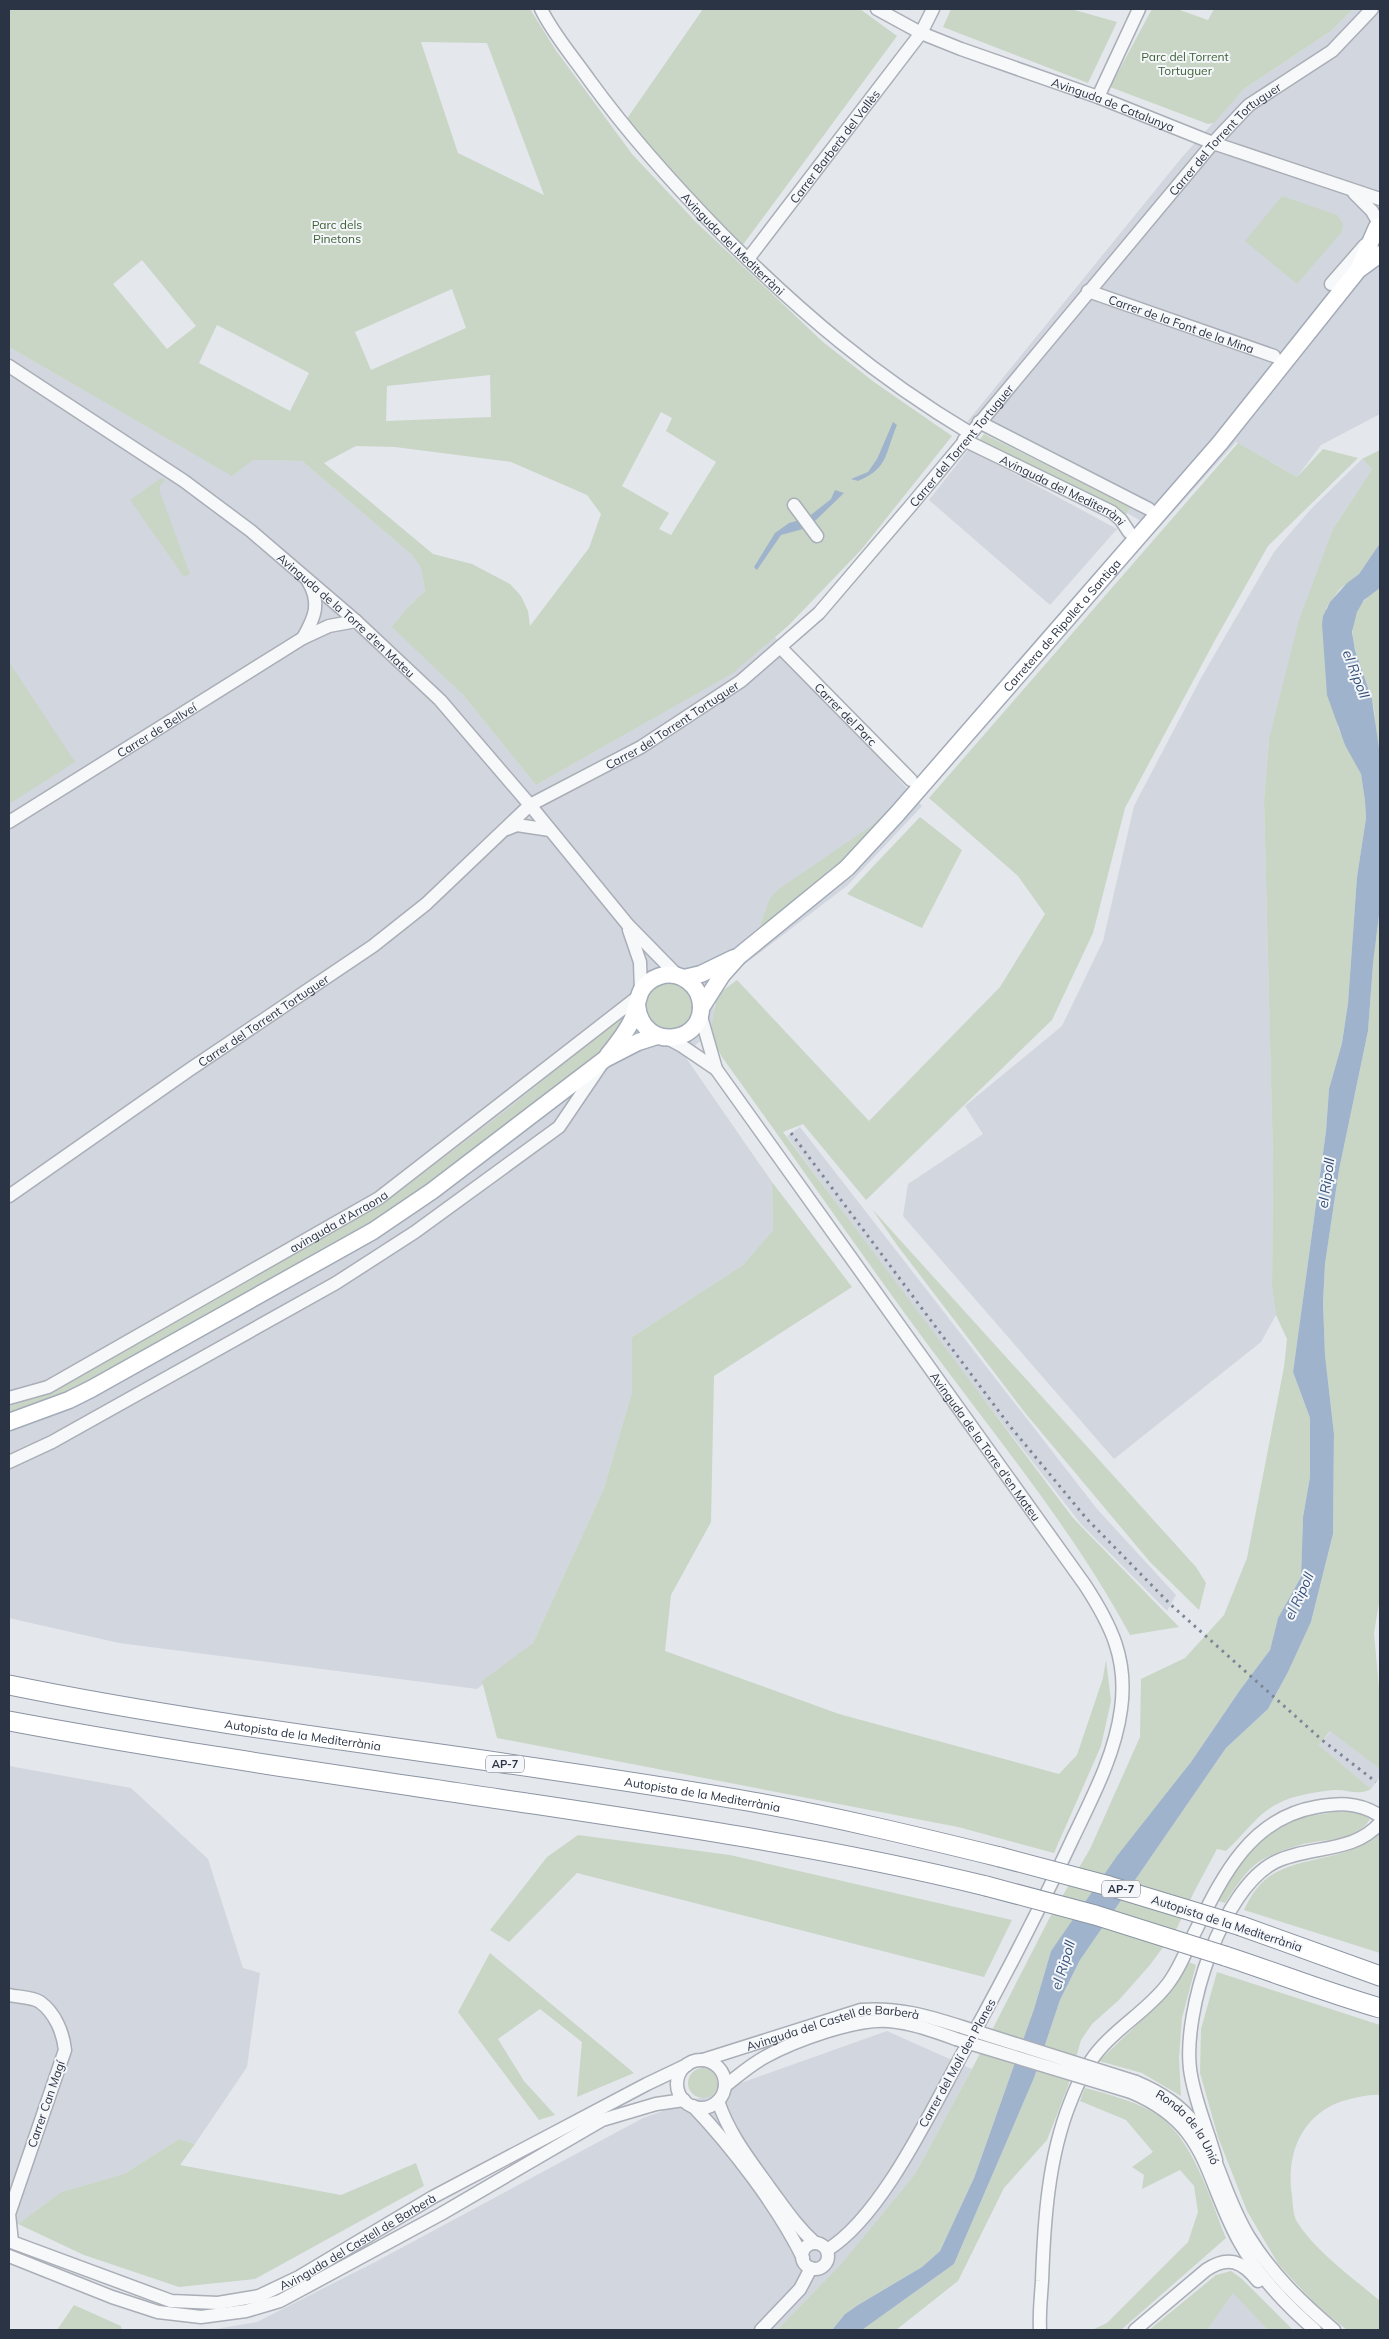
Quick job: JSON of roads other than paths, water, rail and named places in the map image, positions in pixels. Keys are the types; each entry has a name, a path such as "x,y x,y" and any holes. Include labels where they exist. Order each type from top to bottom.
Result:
{"highway":[{"name":"Autopista de la Mediterrània","path":"9,1685 185,1717 755,1803 885,1830 1000,1857 1109,1886 1241,1926 1380,1976"},
{"path":"9,1721 269,1765 690,1828 865,1859 986,1886 1095,1915 1225,1956 1341,1997 1380,2008"},
{"path":"1341,1997 1380,2018"}],"main road":[{"path":"1358,270 1378,225"},
{"path":"1358,270 1380,254"},
{"name":"Carretera de Ripollet a Santiga","path":"739,956 847,868 897,814 1209,456 1358,270"},
{"path":"605,1059 625,1033 639,997 657,977 701,974 739,956"},
{"path":"9,1422 69,1400 91,1389 373,1231 432,1191 605,1059 638,1042 687,1032 698,1020 701,1010 722,975 739,956"},
{"path":"681,976 694,986 700,996 701,1010"},
{"path":"639,997 643,1023 662,1037"}],"street":[{"name":"Avinguda del Mediterràni","path":"541,9 614,115 661,171 748,259 813,321 857,357 971,432 1112,512 1122,520 1129,532"},
{"name":"Avinguda de Catalunya","path":"877,9 921,32 1058,85 1098,97 1213,143 1380,200"},
{"name":"Carrer Barberà del Vallès","path":"748,259 921,32 933,9"},
{"path":"1098,97 1139,9"},
{"name":"Carrer del Torrent Tortuguer","path":"9,1196 189,1070 373,946 426,904 530,806 641,747 741,681 819,613 1213,143 1249,105 1332,52 1372,9"},
{"name":"Avinguda de Catalunya","path":"1352,192 1372,211 1378,225"},
{"path":"1331,284 1378,225"},
{"name":"Carrer de la Font de la Mina","path":"1088,291 1274,356"},
{"name":"Avinguda de la Torre d'en Mateu","path":"9,366 184,481 251,531 356,621 440,700 628,925 681,976"},
{"name":"Avinguda del Mediterràni","path":"971,432 1149,509"},
{"path":"794,505 817,536"},
{"path":"303,638 316,610 315,594 304,575"},
{"name":"Carrer de Bellveí","path":"9,822 303,638 329,626 356,621"},
{"name":"Carrer del Parc","path":"780,647 911,780"},
{"path":"504,830 517,825 550,830"},
{"name":"Avinguda de la Torre d'en Mateu","path":"628,925 640,962 639,997"},
{"name":"avinguda d'Arraona","path":"9,1398 48,1387 380,1198 639,997"},
{"name":"Avinguda de la Torre d'en Mateu","path":"701,1010 716,1069"},
{"name":"Avinguda de la Torre d'en Mateu","path":"662,1037 682,1046 716,1069 1085,1585 1114,1635 1121,1658 1121,1709 1112,1747 1098,1785 1063,1860"},
{"path":"9,1462 52,1442 336,1283 415,1232 559,1127 605,1059"},
{"path":"1040,2330 1042,2258 1056,2146 1069,2104 1092,2058 1167,1985 1224,1877 1256,1836 1279,1818 1316,1806 1360,1805 1379,1818 1364,1836 1346,1844 1286,1857 1264,1868 1244,1888 1232,1907 1205,1965 1192,2015 1190,2067 1195,2093 1216,2160"},
{"name":"Carrer del Molí den Planes","path":"827,2250 854,2228 898,2169 1021,1946 1063,1860"},
{"name":"Carrer Can Magí","path":"9,1995 39,2001 55,2019 63,2037 65,2050 9,2214 10,2242"},
{"name":"Avinguda del Castell de Barberà","path":"703,2060 861,2010 880,2008 912,2012 959,2033"},
{"name":"Avinguda del Castell de Barberà","path":"725,2086 765,2057 835,2029 862,2022 887,2020 959,2033"},
{"name":"Ronda de la Unió","path":"959,2033 1133,2087 1160,2093 1185,2113 1206,2140 1240,2219 1261,2255 1288,2289 1334,2330"},
{"path":"689,2103 706,2108 718,2101 725,2086 722,2072 717,2066 703,2060 687,2065 681,2071 678,2086 689,2103 720,2135 791,2233 805,2264 811,2268 820,2268 826,2263 827,2250 822,2245 815,2243 797,2227 736,2141 724,2120 718,2101"},
{"name":"Avinguda del Castell de Barberà","path":"10,2242 171,2302 218,2303 259,2296 299,2277 433,2197 647,2084 687,2065"},
{"name":"Ronda de la Unió","path":"1133,2087 1185,2128 1202,2156 1239,2242 1273,2290 1311,2327"},
{"name":"Avinguda del Castell de Barberà","path":"9,2256 112,2297 158,2312 201,2317 246,2311 280,2301 441,2214 602,2120 656,2104 689,2103"},
{"path":"802,2258 804,2250 815,2243"},
{"path":"1135,2330 1206,2270 1224,2261 1231,2261 1246,2269 1264,2289 1311,2327"},
{"path":"761,2330 800,2289 811,2268"}],"water":[{"path":"893,422 897,425 888,452 881,465 868,476 858,481 851,479 868,472 877,459"},
{"path":"835,490 844,493 816,520 803,529 781,535 757,570 754,567 775,533 789,523 807,518 831,499"},
{"name":"el Ripoll","path":"1380,543 1380,588 1364,600 1357,612 1352,632 1355,650 1372,699 1380,756 1380,907 1368,1031 1339,1170 1325,1264 1323,1303 1325,1355 1334,1434 1333,1534 1311,1622 1288,1672 1268,1709 1226,1748 1080,1960 1060,2000 1034,2078 954,2264 862,2330 832,2330 845,2314 922,2267 940,2251 974,2178 1034,2009 1051,1951 1117,1856 1191,1762 1270,1650 1278,1618 1301,1577 1303,1517 1310,1477 1310,1418 1293,1372 1326,1131 1329,1089 1342,1043 1348,1003 1357,877 1366,818 1361,774 1345,745 1327,695 1322,624 1323,616 1330,602 1347,583 1359,574"}],"railway":[{"path":"791,1133 1009,1425 1086,1518 1170,1604 1322,1740 1376,1782"}],"park label":[{"name":"Parc del Torrent Tortuguer","path":"1185,63"},
{"name":"Parc dels Pinetons","path":"337,231"}]}
